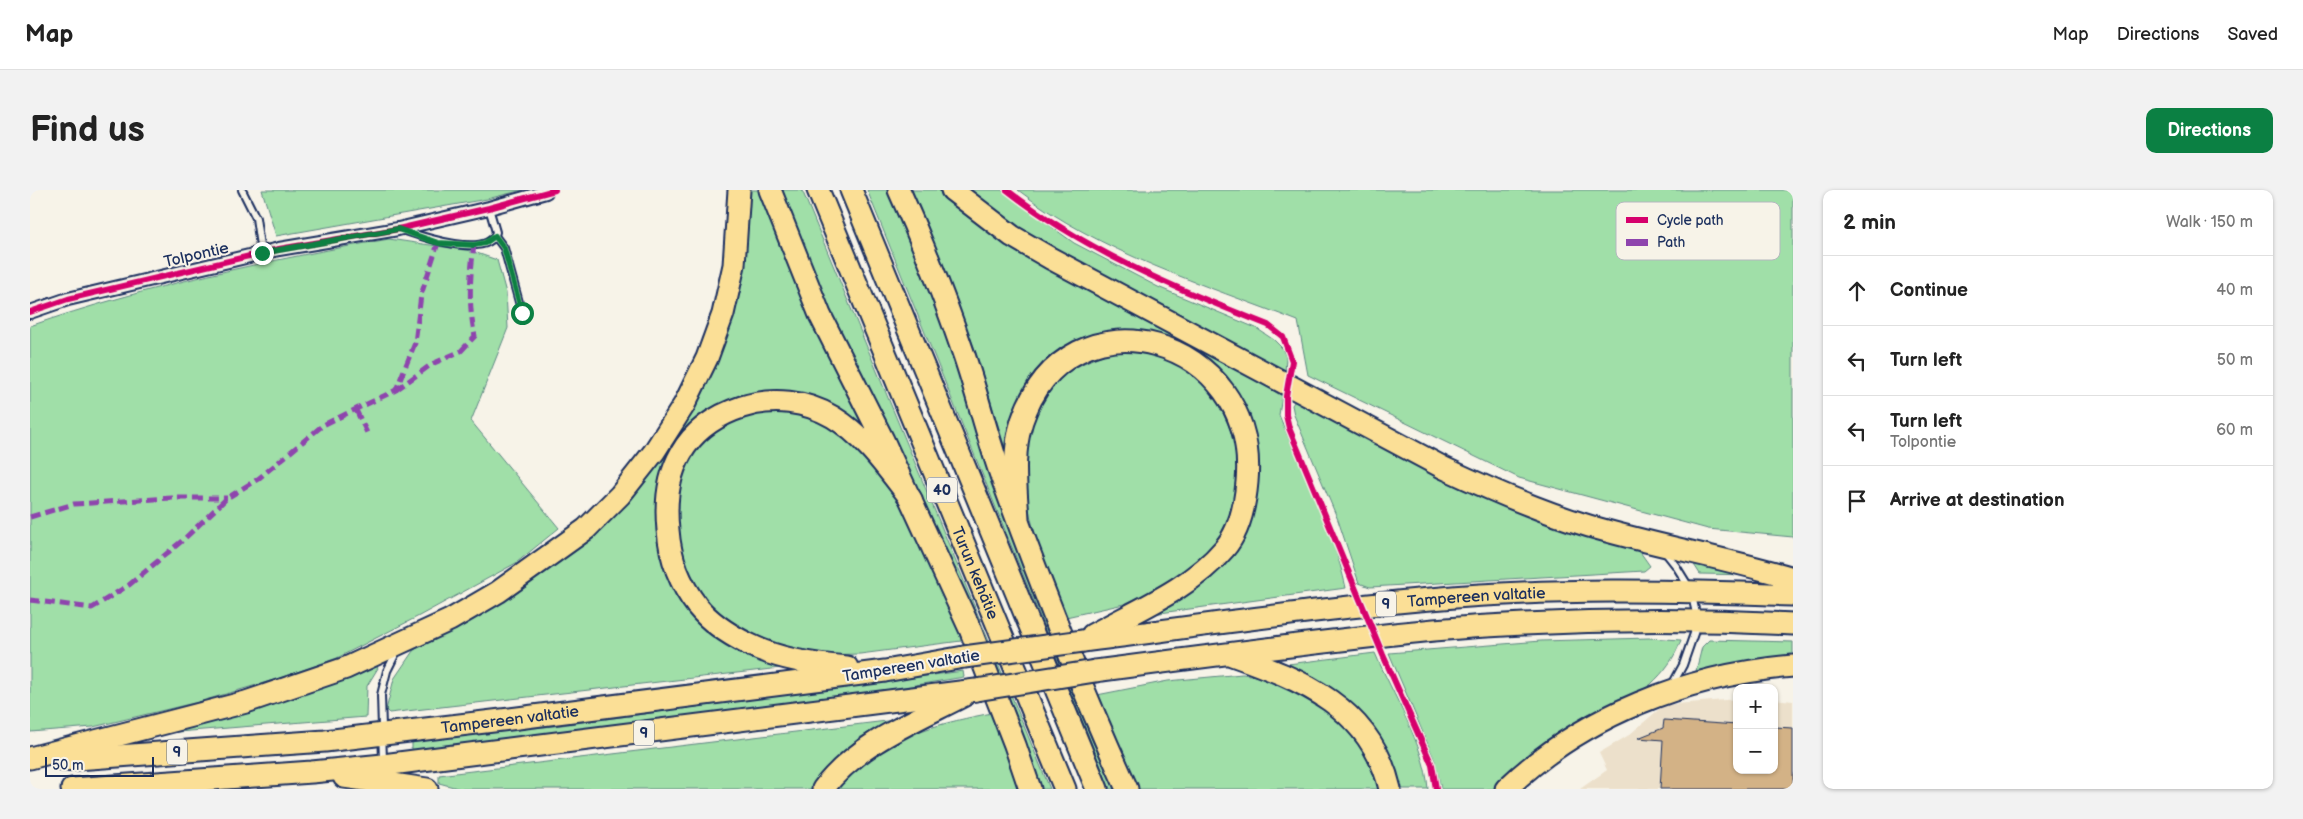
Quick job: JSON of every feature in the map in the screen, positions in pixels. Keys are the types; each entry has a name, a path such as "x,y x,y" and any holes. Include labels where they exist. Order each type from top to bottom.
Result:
{"highway":[{"path":"30,760 283,691 346,668 450,620 498,592 542,563 593,523 620,495 654,452 684,405 703,366 723,314 734,265 739,190"},
{"path":"770,190 820,315 911,499 970,629 1030,789"},
{"name":"Turun kehätie","path":"818,190 1065,789"},
{"name":"Turun kehätie","path":"851,190 1097,789"},
{"path":"899,190 938,285 964,356 1002,480 1097,724 1127,789"},
{"path":"952,190 999,227 1043,254 1444,468 1508,497 1587,525 1659,546 1747,564 1793,578"},
{"path":"1018,519 1016,456 1022,422 1032,396 1041,383 1052,370 1071,356 1087,348 1112,342 1135,342 1165,346 1193,360 1202,367 1229,398 1242,430 1248,466 1242,512 1230,540 1211,563 1186,582 1083,641"},
{"path":"885,671 804,663 780,657 748,644 720,627 698,608 683,585 670,548 666,495 676,460 691,439 704,426 724,413 742,407 782,401 824,412 848,428 874,452 911,499"},
{"name":"Tampereen valtatie","path":"30,760 248,747 381,734 885,671 964,657 1083,641 1432,599 1604,591 1691,591 1793,595"},
{"name":"Tampereen valtatie","path":"72,789 312,772 383,765 976,690 1227,653 1434,630 1605,621 1793,624"},
{"path":"1227,653 1294,678 1335,704 1357,725 1370,744 1382,764 1390,789"},
{"path":"1506,789 1539,761 1596,723 1629,707 1667,692 1700,682 1746,672 1793,666"},
{"path":"824,789 836,772 862,750 976,690"},
{"path":"312,772 428,789"}],"street":[{"name":"Tolpontie","path":"30,312 68,299 262,253 398,229 490,208 546,192"}],"lane":[{"path":"242,190 256,218 262,253"},
{"path":"490,208 496,228 495,236 504,248 522,313"},
{"path":"398,229 438,243 474,245 485,243 495,236"},
{"path":"1659,546 1676,566 1691,591 1698,622 1683,664 1667,692"},
{"path":"383,765 380,695 387,671 402,642"}],"shaded area":[{"path":"1733,699 1733,774 1778,774 1778,699 1793,701 1793,789 1580,789 1607,770 1599,753 1629,735 1664,705"}],"green space":[{"path":"262,190 523,190 487,199 276,236"},
{"path":"748,190 762,190 874,440 863,428 844,413 813,400 785,393 671,453 659,479 656,530 662,555 672,578 789,667 389,713 386,710 394,679 413,651 439,632 510,593 684,418"},
{"path":"779,190 802,190 1050,789 1041,789 1013,714 840,336"},
{"path":"867,190 891,190 910,233 1042,609 1093,742 1116,789 1110,789"},
{"path":"909,190 942,190 1282,396 1279,415 1325,522 1346,588 1145,615 1199,585 1257,480 1257,451 1253,433 1230,382 1208,360 1190,347 1151,334 1121,332 1035,376 1017,410 1008,458 974,347"},
{"path":"967,190 1001,190 1074,243 1158,287 1256,328 1282,348 1286,357 1285,374 1064,256 1016,226"},
{"path":"1018,190 1793,190 1793,537 1708,529 1519,478 1308,375 1298,321 1153,265 1083,232"},
{"path":"389,239 471,251 497,260 506,293 508,328 471,421 559,528 516,563 337,658 277,679 202,701 93,727 30,732 30,326 118,298 208,275"},
{"path":"1114,351 1153,353 1175,360 1211,387 1241,453 1233,515 1214,548 1170,583 1124,604 1066,617 1039,548 1028,504 1026,481 1031,430 1042,401 1060,379 1084,363"},
{"path":"1296,399 1638,549 1650,566 1644,571 1370,587 1359,583 1338,520 1294,415 1292,405"},
{"path":"762,411 798,414 815,418 831,426 869,460 900,503 913,527 954,619 961,641 860,654 812,655 766,644 733,625 704,598 680,555 672,512 687,456 718,425"},
{"path":"1691,560 1754,575 1700,574"},
{"path":"1649,638 1681,640 1665,670 1650,685 1508,775 1495,789 1441,789 1435,761 1389,653 1541,641"},
{"path":"1709,640 1793,642 1793,661 1695,675 1702,647"},
{"path":"1375,653 1407,720 1421,755 1428,789 1399,789 1299,670 1288,664"},
{"path":"375,664 378,668 367,686 366,717 153,734"},
{"path":"963,671 964,677 849,696 412,751 412,740 554,726"},
{"path":"1242,674 1281,684 1331,714 1360,746 1380,789 1138,789 1097,695 1168,681"},
{"path":"992,713 1019,789 836,789 857,766 888,745 939,725"},
{"path":"895,720 859,738 834,760 810,789 461,789 439,783 439,775"}],"building":[{"path":"1664,720 1733,725 1733,774 1778,774 1778,727 1793,728 1793,789 1660,789 1663,740 1638,738 1663,728"}],"marked path":[{"path":"30,600 92,608 129,585 183,540 227,498 258,479 323,425 396,390 415,343 421,295 438,243"},
{"path":"396,390 432,364 461,351 475,336 470,291 474,245"},
{"path":"356,410 368,435"},
{"path":"30,517 74,504 172,498 227,498"}],"cycle path":[{"path":"30,312 68,299 279,249 398,229 489,208 555,190"},
{"path":"1007,190 1037,212 1100,250 1166,283 1268,325 1283,337 1292,361 1286,396 1286,415 1289,428 1383,655 1432,765 1436,789"}],"route":[{"path":"262,253 398,229 438,243 474,245 485,243 495,236 504,248 522,313"}]}
